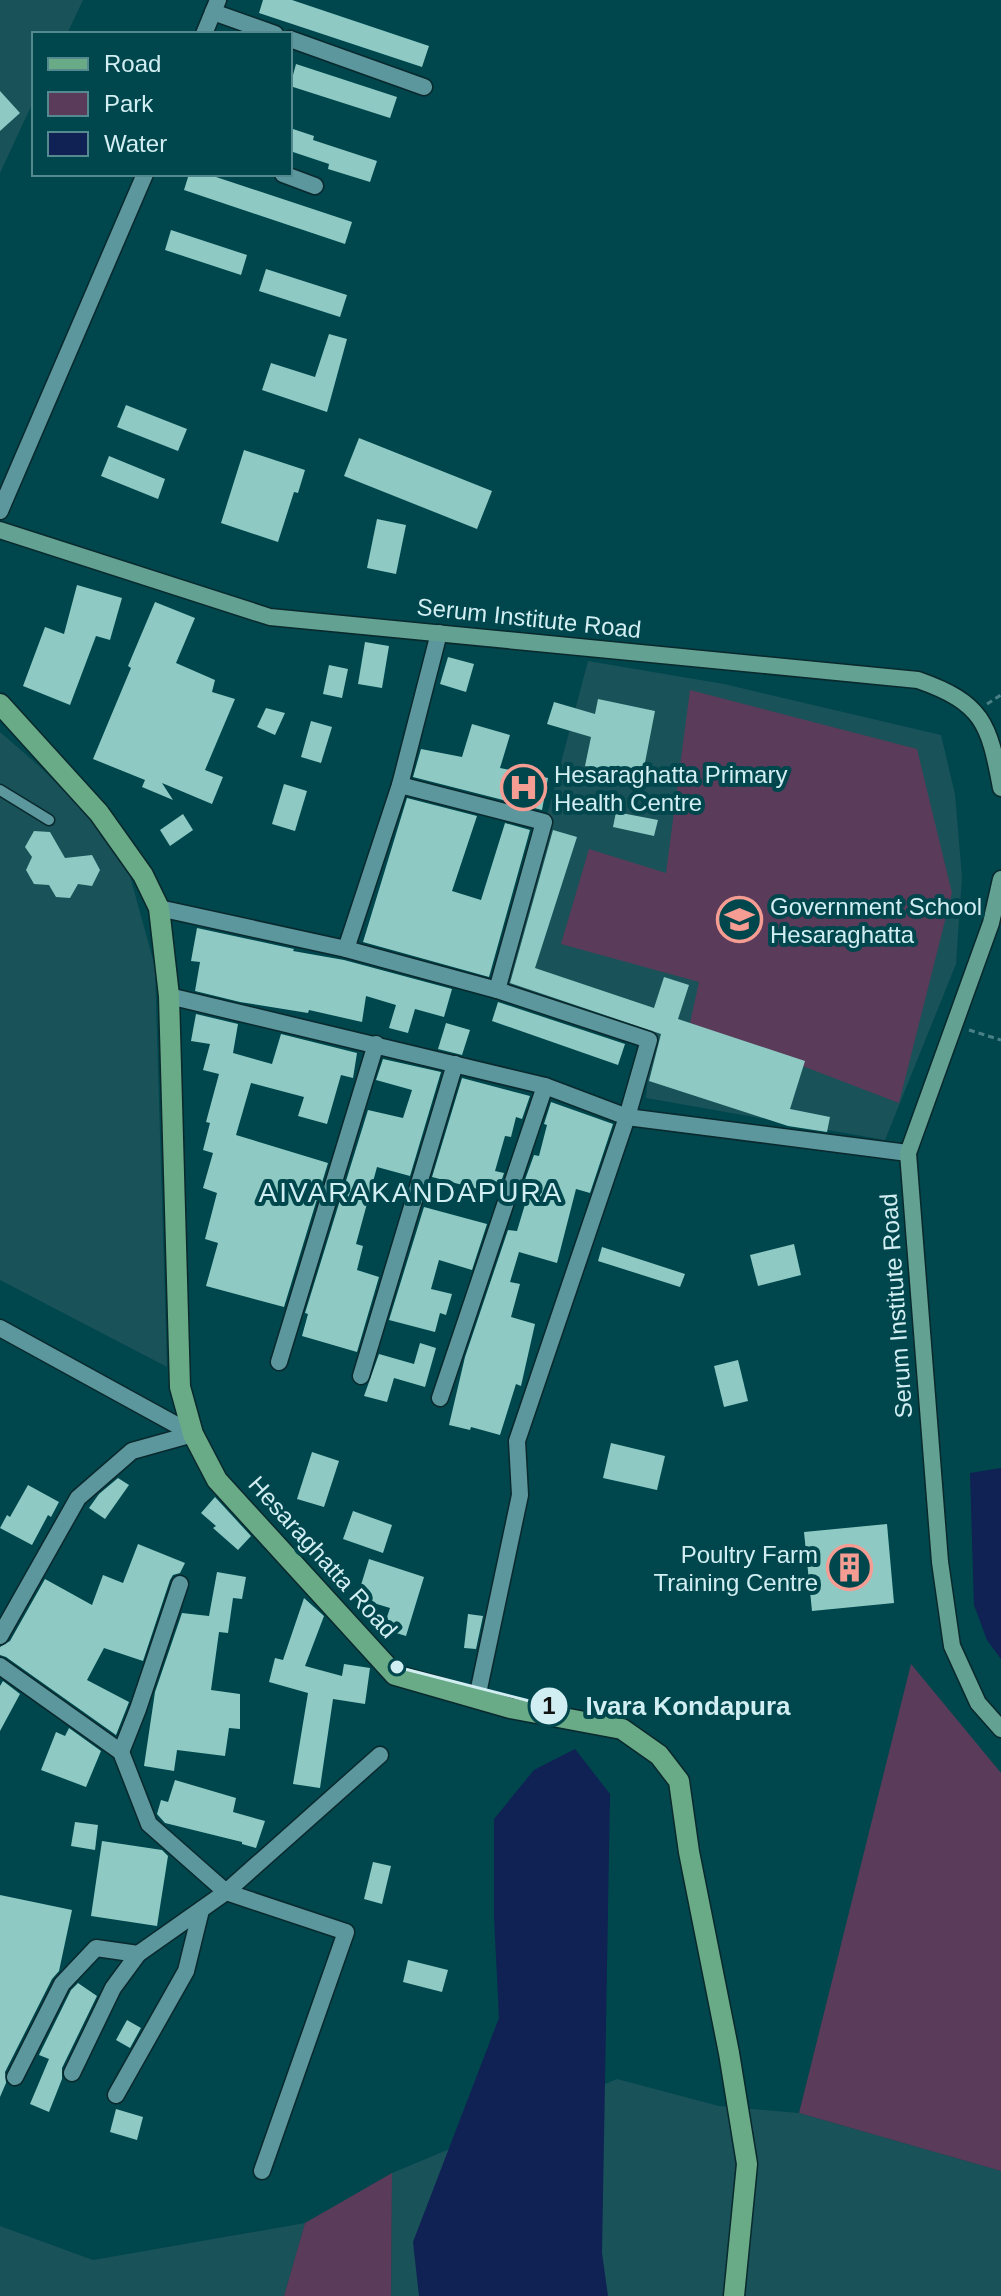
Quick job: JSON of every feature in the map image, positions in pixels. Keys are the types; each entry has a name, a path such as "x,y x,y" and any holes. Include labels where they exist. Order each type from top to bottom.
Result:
{"main road":[{"name":"Serum Institute Road","path":"0,530 270,617 918,680 950,691 976,711 990,735 1001,788"},
{"name":"Hesaraghatta Road","path":"0,704 99,813 143,875 159,908 169,996 180,1387 193,1434 217,1480 395,1675 510,1708 622,1729 659,1755 679,1781 689,1852 729,2053 747,2164 734,2296"},
{"name":"Serum Institute Road","path":"1001,879 991,923 908,1153 940,1562 952,1646 978,1703 1001,1729"}],"street":[{"path":"205,32 216,6 271,32"},
{"path":"292,40 424,87"},
{"path":"0,511 144,176"},
{"path":"288,176 315,186"},
{"path":"346,949 400,785 439,633"},
{"path":"400,785 544,822 497,990"},
{"path":"159,908 346,949 497,990 649,1040 627,1117 517,1441 520,1495 477,1698"},
{"path":"169,996 545,1086 627,1117 908,1153"},
{"path":"279,1362 376,1044"},
{"path":"361,1376 455,1064"},
{"path":"440,1398 545,1086"},
{"path":"0,1328 193,1434"},
{"path":"0,1636 78,1498 132,1451 193,1434"},
{"path":"121,1752 180,1584"},
{"path":"0,1666 121,1752 149,1824 226,1892 346,1932 262,2171"},
{"path":"72,2073 113,1988 138,1954 226,1892 380,1755"},
{"path":"116,2095 186,1971 201,1910"},
{"path":"15,2077 62,1984 96,1948 138,1954"}],"lane":[{"path":"0,790 49,820"}],"path":[{"path":"954,1026 1001,1040"}],"shaded area":[{"path":"0,0 83,0 68,32 32,32 32,104 0,173"},
{"name":"Government School Hesaraghatta","path":"588,661 724,684 941,735 955,794 962,877 956,964 885,1140 646,1098 652,1036 501,988"},
{"path":"0,732 88,814 130,876 155,967 167,1367 0,1280"},
{"path":"617,2079 719,2106 799,2113 1001,2171 1001,2296 391,2296 392,2173"},
{"path":"305,2223 284,2296 0,2296 0,2226 93,2260"}],"green space":[{"name":"Government School Hesaraghatta","path":"690,690 917,749 952,893 899,1103 690,1023 699,982 561,944 589,849 666,873"},
{"path":"911,1664 1001,1773 1001,2171 799,2113"},
{"path":"392,2173 391,2296 284,2296 305,2223"}],"water":[{"path":"1001,1468 1001,1659 987,1640 974,1605 970,1473"},
{"path":"575,1749 610,1794 602,2253 608,2296 419,2296 413,2242 499,2018 494,1917 494,1819 534,1770"}],"building":[{"path":"263,0 292,0 429,46 422,67 259,13"},
{"path":"296,64 397,97 390,118 292,87"},
{"path":"0,91 20,113 0,131"},
{"path":"292,129 314,136 313,140 377,161 370,182 328,169 329,164 292,152"},
{"path":"188,176 213,176 352,222 345,244 184,190"},
{"path":"171,230 247,255 241,275 165,250"},
{"path":"266,269 347,295 340,317 259,291"},
{"path":"329,334 347,339 327,412 262,390 271,363 315,377"},
{"path":"126,405 187,429 178,451 117,427"},
{"path":"359,438 492,491 477,529 344,476"},
{"path":"244,450 305,470 298,493 294,492 278,542 221,523"},
{"path":"109,456 165,479 158,499 101,476"},
{"path":"377,519 406,525 396,574 367,568"},
{"path":"77,585 122,598 110,640 96,636 70,705 23,686 45,627 64,634"},
{"path":"155,602 195,618 176,663 215,680 212,692 235,699 205,770 223,777 212,804 162,783 173,800 142,787 145,780 93,759"},
{"path":"365,642 389,646 382,688 358,684"},
{"path":"448,657 474,664 466,692 440,684"},
{"path":"329,665 348,669 342,698 323,694"},
{"path":"598,699 655,711 642,778 585,766 591,737 547,724 554,702 595,714"},
{"path":"266,708 285,713 275,735 257,727"},
{"path":"311,721 332,727 321,763 301,757"},
{"path":"472,724 510,735 500,768 548,778 542,810 413,777 421,749 462,757"},
{"path":"284,784 307,791 295,831 272,824"},
{"path":"407,798 477,816 452,891 481,900 505,823 530,830 489,977 363,942"},
{"path":"616,812 658,820 654,836 613,827"},
{"path":"183,814 193,830 170,846 160,830"},
{"path":"553,830 577,837 535,968 654,1008 664,977 689,985 678,1019 805,1061 790,1109 830,1117 827,1132 788,1126 649,1081 661,1034 510,983"},
{"path":"34,831 50,832 65,858 92,855 100,870 92,886 78,884 70,898 56,897 49,885 34,884 26,870 32,857 25,847"},
{"path":"197,928 344,960 452,989 444,1017 415,1009 408,1033 389,1028 396,1005 366,996 362,1022 309,1010 308,1013 240,1002 195,991 200,962 191,961"},
{"path":"498,1002 625,1044 618,1065 492,1021"},
{"path":"196,1014 238,1024 233,1053 272,1064 281,1034 357,1053 353,1078 341,1075 327,1124 298,1116 304,1097 251,1083 236,1135 328,1163 284,1307 206,1286 218,1243 205,1239 217,1193 203,1188 213,1153 203,1150 210,1123 206,1122 219,1074 203,1070 210,1044 191,1041"},
{"path":"446,1023 470,1030 462,1055 438,1049"},
{"path":"383,1059 441,1072 410,1176 377,1167 356,1244 363,1246 357,1270 379,1277 357,1352 302,1336 308,1314 305,1313 368,1110 403,1118 412,1090 376,1080"},
{"path":"462,1078 530,1096 522,1119 516,1117 511,1137 505,1136 495,1171 504,1173 497,1194 432,1177"},
{"path":"551,1102 613,1124 590,1193 576,1189 557,1263 519,1252 510,1282 520,1284 511,1317 535,1324 521,1386 516,1384 500,1435 449,1425 465,1357 508,1230 517,1231 526,1201 518,1199 534,1155 539,1156"},
{"path":"424,1207 487,1224 472,1270 439,1260 431,1289 452,1294 446,1315 440,1313 435,1332 389,1320"},
{"path":"794,1244 801,1275 758,1286 750,1255"},
{"path":"602,1247 685,1274 680,1287 598,1261"},
{"path":"420,1343 436,1348 425,1387 394,1378 387,1402 364,1396 379,1354 414,1364"},
{"path":"738,1360 748,1401 724,1407 714,1366"},
{"path":"611,1443 665,1456 657,1490 603,1478"},
{"path":"312,1452 339,1461 324,1507 297,1499"},
{"path":"118,1478 129,1485 105,1519 89,1508 99,1494"},
{"path":"28,1485 59,1502 51,1517 48,1515 32,1545 0,1528"},
{"path":"215,1497 251,1536 238,1550 201,1513"},
{"path":"353,1511 392,1525 383,1553 343,1539"},
{"name":"Poultry Farm Training Centre","path":"887,1524 894,1603 812,1611 804,1532"},
{"path":"138,1544 185,1563 180,1573 170,1580 143,1661 104,1648 87,1680 129,1702 116,1735 0,1655 0,1647 10,1641 45,1579 92,1605 103,1575 123,1583"},
{"path":"369,1559 424,1577 406,1636 383,1629 390,1608 357,1598"},
{"path":"217,1572 246,1577 242,1599 233,1598 228,1633 219,1632 211,1690 240,1694 240,1729 229,1728 225,1756 177,1750 174,1771 144,1766 155,1692 182,1613 209,1616"},
{"path":"304,1598 324,1616 305,1666 342,1676 344,1664 370,1668 365,1704 333,1699 320,1788 293,1784 308,1693 269,1682 275,1658 283,1660"},
{"path":"468,1614 483,1616 476,1649 464,1648"},
{"path":"3,1681 20,1694 0,1731 0,1686"},
{"path":"69,1728 101,1751 86,1787 41,1770 56,1732 65,1736"},
{"path":"175,1780 236,1798 233,1812 265,1821 256,1848 165,1823 157,1814 161,1800 168,1802"},
{"path":"75,1822 98,1825 95,1850 71,1846"},
{"path":"102,1841 162,1850 168,1856 157,1926 91,1916"},
{"path":"373,1862 391,1866 382,1904 364,1899"},
{"path":"0,1895 72,1910 59,1971 52,1979 5,2072 6,2083 0,2097"},
{"path":"408,1960 448,1970 442,1992 403,1982"},
{"path":"78,1983 97,1996 62,2068 62,2079 49,2112 30,2104 49,2059 39,2055 71,1990"},
{"path":"127,2020 141,2028 130,2048 116,2040"},
{"path":"116,2109 143,2117 137,2140 110,2132"}],"place":[{"name":"Hesaraghatta Primary Health Centre","path":"523,788"},
{"name":"Government School Hesaraghatta","path":"739,920"},
{"name":"Poultry Farm Training Centre","path":"849,1568"},
{"name":"Ivara Kondapura","path":"397,1667"}],"district":[{"name":"AIVARAKANDAPURA","path":"411,1192"}]}
